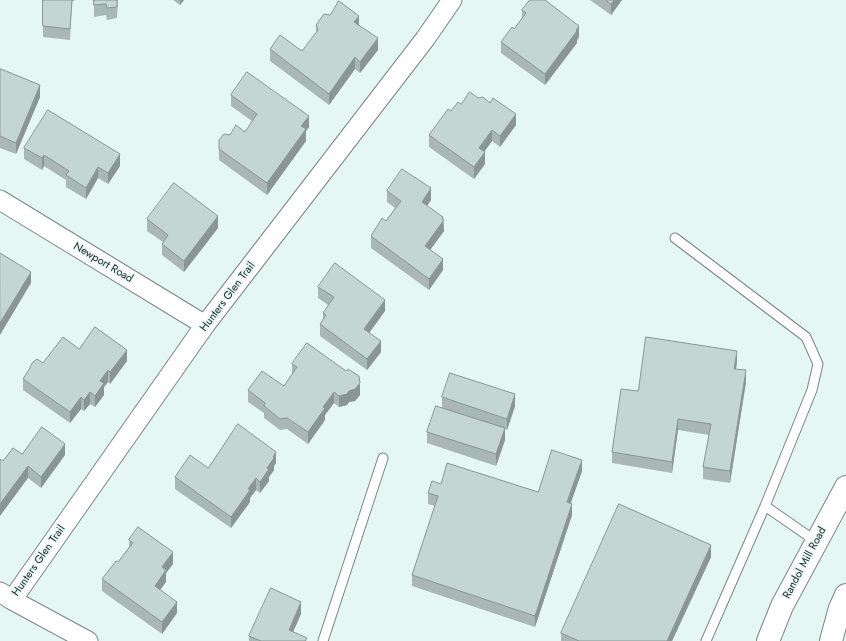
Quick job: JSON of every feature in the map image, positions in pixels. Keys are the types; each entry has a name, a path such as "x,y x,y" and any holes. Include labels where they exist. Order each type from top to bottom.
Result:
{"main road":[{"name":"Randol Mill Road","path":"768,641 782,606 846,487"},
{"path":"831,641 840,608 846,595"}],"street":[{"name":"Hunters Glen Trail","path":"6,596 206,325 425,39 452,0"},
{"name":"Newport Road","path":"0,200 206,325"},
{"path":"6,596 88,641"}],"lane":[{"path":"675,238 806,337 818,364 812,390 765,506 706,641"},
{"path":"323,641 383,458"},
{"path":"765,506 816,542"}],"building":[{"path":"43,0 72,0 70,29 43,26"},
{"path":"94,0 117,0 117,7 107,8 106,4 94,5"},
{"path":"530,0 545,0 579,26 576,30 577,31 545,74 501,42 512,27 514,29 526,13 522,10"},
{"path":"606,0 614,0 611,4"},
{"path":"339,1 359,16 354,22 378,38 360,62 355,57 329,94 270,49 280,35 302,51 318,30 316,25 324,14 330,15"},
{"path":"1,69 40,85 16,143 0,136"},
{"path":"247,72 309,116 301,126 306,129 267,183 219,149 219,140 224,134 230,135 236,125 245,132 257,114 231,95"},
{"path":"470,92 478,98 483,97 490,103 493,98 516,114 500,136 492,130 479,148 485,152 474,167 429,135 448,109 451,111 458,102 461,104"},
{"path":"48,110 120,154 108,173 98,167 86,188 66,175 69,171 44,155 42,158 24,148"},
{"path":"402,169 431,188 422,202 443,217 442,219 444,220 425,246 443,259 429,279 371,236 382,218 386,221 401,201 387,191"},
{"path":"174,183 218,216 184,261 162,244 168,235 147,219"},
{"path":"0,253 31,272 0,323"},
{"path":"335,263 385,300 364,329 381,341 367,359 320,324 326,315 323,313 334,297 318,287"},
{"path":"95,327 127,350 110,372 108,370 100,381 104,383 95,396 90,392 84,400 81,397 70,412 23,379 33,362 37,359 43,363 63,337 79,349"},
{"path":"646,337 737,351 734,369 746,370 730,471 703,467 711,424 678,419 672,462 612,452 621,389 638,391"},
{"path":"307,343 346,371 348,369 359,376 360,383 355,389 349,391 347,394 339,396 334,392 308,432 287,418 280,419 264,406 265,403 248,390 262,371 284,386 297,367 292,364"},
{"path":"450,373 515,394 507,419 442,397"},
{"path":"436,406 505,428 496,454 427,432"},
{"path":"238,424 276,452 267,468 269,469 260,482 256,478 248,489 250,490 231,517 175,477 190,455 208,468"},
{"path":"42,427 65,444 41,477 28,466 0,504 0,459 3,461 13,448 22,454"},
{"path":"552,450 582,460 567,502 572,504 535,616 412,575 438,496 428,493 432,481 441,484 447,463 538,492"},
{"path":"619,504 711,545 667,641 579,641 561,633"},
{"path":"138,527 173,552 162,567 166,570 155,586 177,602 162,622 102,579 133,543 129,540"},
{"path":"271,588 301,602 289,630 307,638 305,641 261,641 249,636"}]}
